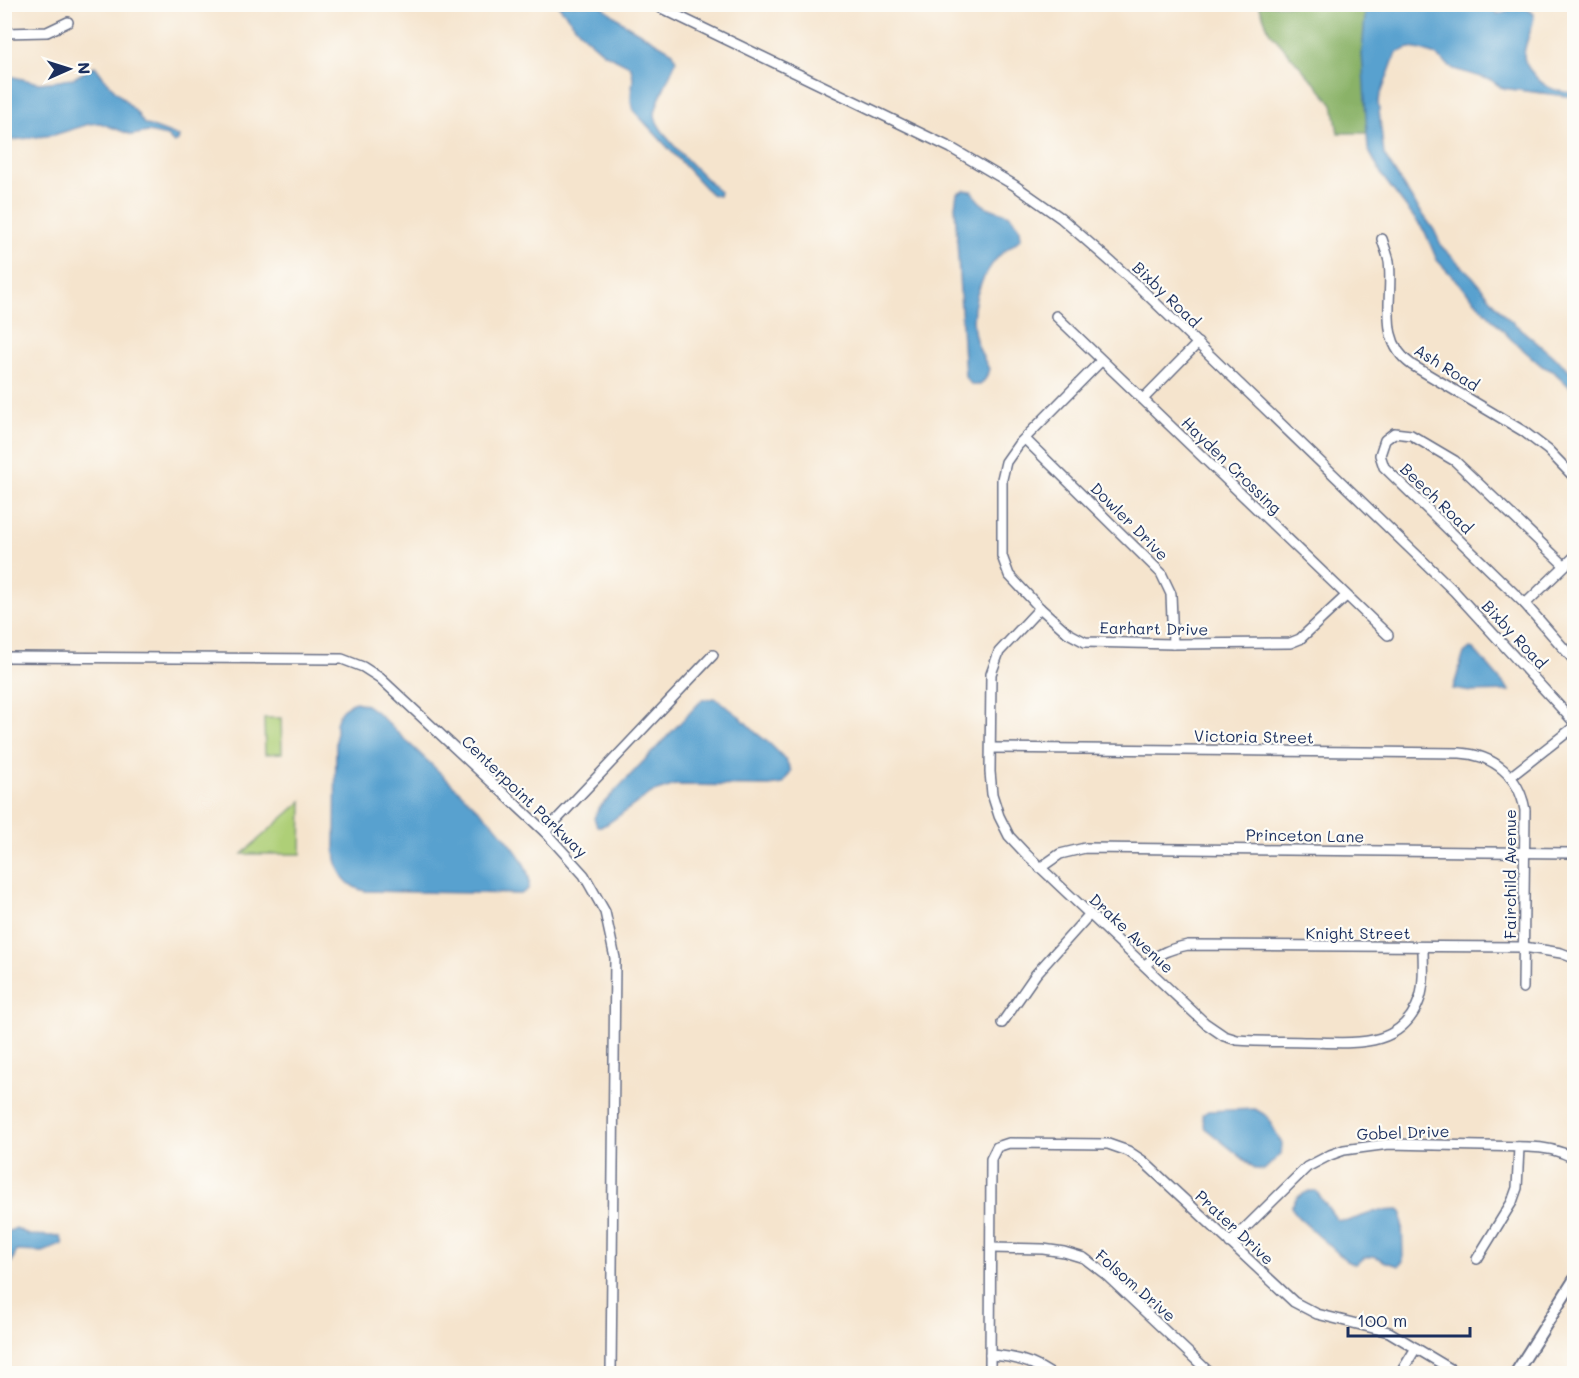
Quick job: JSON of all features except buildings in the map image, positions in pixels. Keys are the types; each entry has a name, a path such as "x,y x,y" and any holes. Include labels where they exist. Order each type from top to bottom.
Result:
{"main road":[{"path":"1515,1374 1575,1280"}],"street":[{"name":"Bixby Road","path":"653,4 951,147 995,172 1038,201 1135,283 1454,591 1575,722"},
{"path":"4,33 46,32 68,22"},
{"name":"Ash Road","path":"1382,239 1389,263 1389,321 1392,342 1400,355 1422,371 1528,434 1575,477"},
{"name":"Hayden Crossing","path":"1056,316 1388,635"},
{"path":"1143,399 1198,344"},
{"name":"Earhart Drive","path":"1101,360 1025,439 1006,462 1004,470 1001,520 1002,556 1009,576 1040,608 1068,633 1085,642 1290,643 1300,639 1346,596"},
{"name":"Beech Road","path":"1564,566 1455,461 1411,435 1394,434 1385,440 1380,455 1383,467 1525,604 1575,660"},
{"name":"Dowler Drive","path":"1025,439 1161,573 1171,594 1173,644"},
{"path":"1525,604 1575,557"},
{"name":"Drake Avenue","path":"1040,608 999,652 991,674 992,794 999,816 1009,836 1040,868 1205,1023 1224,1036 1236,1040 1355,1043 1384,1037 1397,1030 1410,1017 1420,996 1423,947"},
{"path":"545,832 713,655"},
{"name":"Centerpoint Parkway","path":"4,657 342,659 363,667 380,678 545,832 584,875 609,921 615,958 610,1374"},
{"path":"1510,777 1575,727"},
{"name":"Victoria Street","path":"991,748 1460,753 1488,759 1496,763 1510,777"},
{"name":"Fairchild Avenue","path":"1510,777 1524,802 1524,988"},
{"name":"Princeton Lane","path":"1040,868 1060,854 1085,848 1575,854"},
{"path":"1002,1023 1036,974 1089,915"},
{"name":"Knight Street","path":"1144,965 1167,949 1188,945 1524,948 1561,953 1575,958"},
{"name":"Prater Drive","path":"991,1248 991,1159 997,1148 1009,1143 1108,1144 1128,1151 1143,1161 1284,1294 1305,1309 1378,1328 1400,1338 1458,1374"},
{"name":"Gobel Drive","path":"1230,1243 1307,1167 1330,1155 1352,1149 1375,1145 1550,1148 1575,1158"},
{"path":"1477,1259 1504,1217 1514,1195 1519,1168 1519,1147"},
{"path":"990,1374 991,1248"},
{"name":"Folsom Drive","path":"991,1248 1043,1249 1084,1258 1105,1274 1211,1374"},
{"path":"1400,1374 1416,1348"},
{"path":"990,1355 1003,1355 1027,1361 1051,1374"}],"green space":[{"path":"1259,5 1371,5 1372,133 1338,133 1333,104 1269,31"},
{"path":"264,718 281,718 282,753 265,754"},
{"path":"302,801 301,854 242,854"}],"water":[{"path":"558,5 600,5 628,26 673,52 676,61 656,109 657,122 671,143 720,192 719,196 711,194 634,111 631,99 633,77 630,66 604,53 583,35"},
{"path":"1366,5 1494,5 1497,14 1516,8 1525,8 1534,14 1524,57 1527,65 1545,85 1555,90 1574,93 1574,97 1502,88 1491,80 1454,69 1435,55 1409,48 1396,53 1378,102 1384,155 1434,230 1442,247 1473,277 1504,315 1574,374 1574,391 1553,371 1542,366 1511,339 1437,260 1425,232 1383,177 1368,149 1362,53"},
{"path":"95,66 144,124 179,137 178,141 174,143 167,136 148,132 132,135 100,123 89,124 54,135 5,141 5,75 39,83 59,81 74,78"},
{"path":"964,190 972,191 988,208 1010,215 1020,229 1021,238 992,265 976,296 974,332 989,369 980,385 972,385 965,377 955,206 957,193"},
{"path":"1470,648 1510,691 1471,692 1453,689 1464,653"},
{"path":"715,698 739,716 786,760 791,771 783,784 769,786 675,785 651,793 607,824 597,826 594,818 599,808 702,700"},
{"path":"356,702 376,712 493,823 524,863 528,873 528,889 521,894 365,891 358,889 342,876 335,850 336,724 343,710"},
{"path":"1255,1109 1267,1116 1282,1144 1281,1154 1264,1170 1256,1169 1205,1128 1202,1115 1208,1111"},
{"path":"1309,1191 1316,1191 1337,1220 1348,1221 1377,1211 1399,1210 1402,1214 1403,1261 1399,1266 1374,1256 1364,1258 1355,1264 1348,1262 1298,1217 1291,1207 1297,1197"},
{"path":"16,1228 29,1235 61,1237 63,1244 43,1252 16,1251 12,1262 5,1262 5,1233"}]}
